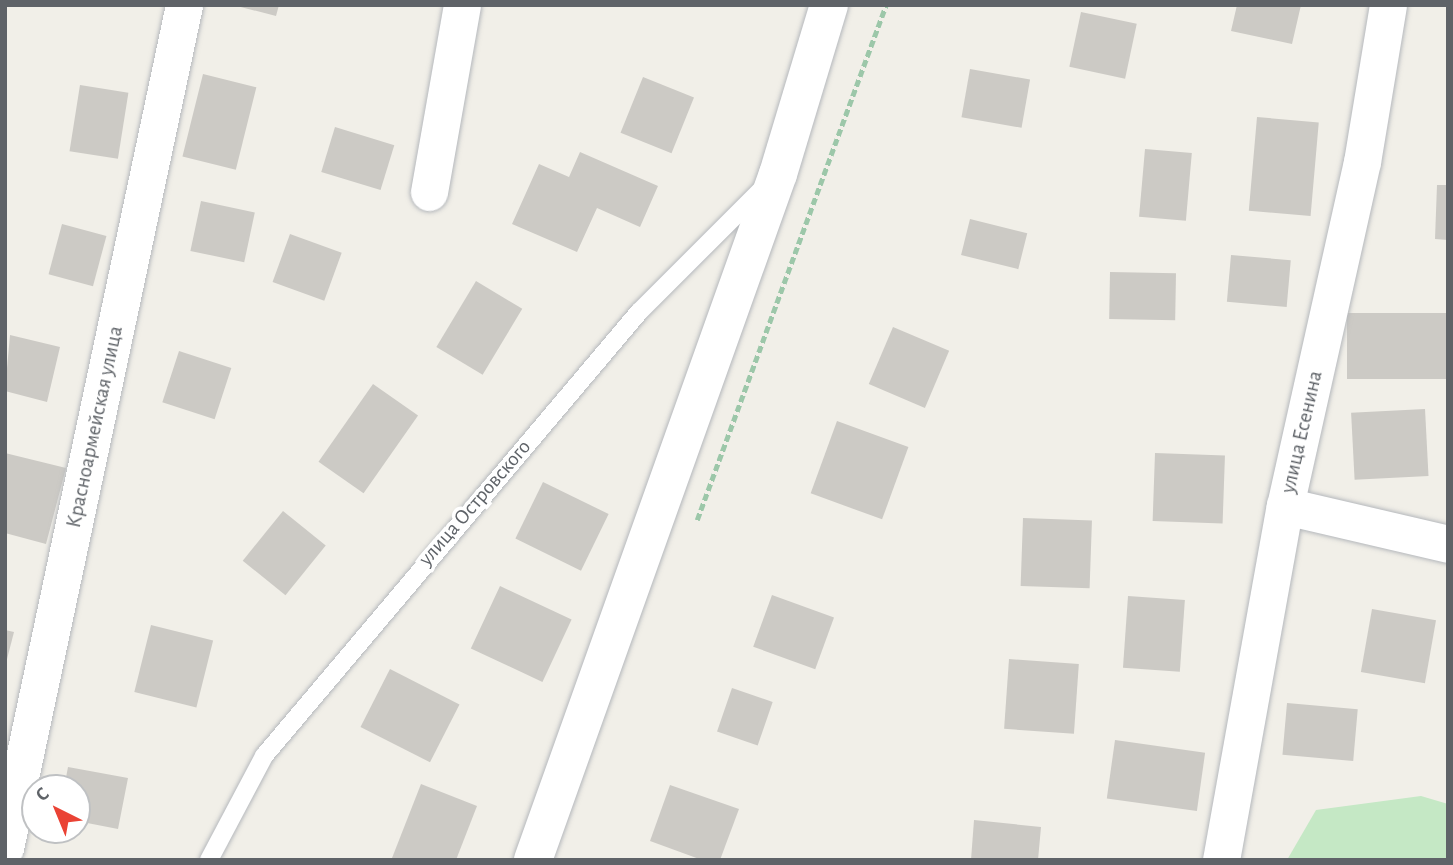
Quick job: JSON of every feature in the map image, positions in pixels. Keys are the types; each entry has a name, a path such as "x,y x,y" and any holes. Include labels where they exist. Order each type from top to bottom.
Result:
{"street":[{"name":"Красноармейская улица","path":"5,848 184,5"},
{"path":"429,192 462,5"},
{"name":"улица Островского","path":"533,860 778,174 829,5"},
{"name":"улица Есенина","path":"1221,860 1285,506 1362,162 1388,5"},
{"path":"1285,506 1448,544"}],"lane":[{"name":"улица Островского","path":"209,860 272,745 639,312 778,174"}],"path":[{"path":"695,523 886,5"}],"green space":[{"path":"1421,796 1448,804 1448,860 1287,860 1316,810"}],"building":[{"path":"233,5 279,5 276,16"},
{"path":"1237,5 1301,5 1292,44 1231,31"},
{"path":"1081,12 1137,24 1125,79 1069,67"},
{"path":"970,69 1030,80 1022,128 961,117"},
{"path":"203,74 256,87 236,170 182,156"},
{"path":"643,77 694,98 672,153 621,133"},
{"path":"80,85 128,93 118,159 70,151"},
{"path":"1257,117 1319,122 1311,216 1249,211"},
{"path":"335,127 394,145 381,190 321,172"},
{"path":"1145,149 1192,153 1186,221 1139,217"},
{"path":"580,152 658,186 640,227 597,208 577,252 512,224 539,164 569,177"},
{"path":"1437,185 1448,185 1448,240 1435,239"},
{"path":"201,201 255,212 244,262 190,251"},
{"path":"970,219 1027,233 1018,269 961,255"},
{"path":"62,224 106,236 93,286 49,274"},
{"path":"290,234 342,253 324,301 273,282"},
{"path":"1231,255 1291,260 1287,307 1227,302"},
{"path":"1110,272 1176,273 1175,320 1109,319"},
{"path":"476,281 522,309 483,375 436,347"},
{"path":"1347,313 1448,313 1448,379 1347,379"},
{"path":"893,327 949,351 925,408 869,384"},
{"path":"10,335 60,347 47,402 5,391"},
{"path":"179,351 231,368 215,419 162,402"},
{"path":"373,384 418,416 364,493 319,462"},
{"path":"1425,409 1429,476 1355,480 1351,413"},
{"path":"837,421 908,447 882,519 811,493"},
{"path":"5,453 66,468 46,544 5,533"},
{"path":"1155,453 1225,455 1223,523 1153,521"},
{"path":"543,482 609,514 581,571 515,539"},
{"path":"283,511 326,546 285,595 243,561"},
{"path":"1023,518 1092,520 1090,588 1021,586"},
{"path":"500,586 572,619 542,682 471,649"},
{"path":"772,595 834,618 815,669 753,647"},
{"path":"1128,596 1185,600 1180,672 1123,668"},
{"path":"1372,609 1436,620 1425,683 1361,672"},
{"path":"151,625 213,640 196,707 134,692"},
{"path":"5,630 14,632 6,663 5,663"},
{"path":"1009,659 1079,664 1074,734 1004,729"},
{"path":"390,669 459,704 430,762 360,727"},
{"path":"732,688 773,702 758,745 717,731"},
{"path":"1287,703 1358,709 1353,761 1282,755"},
{"path":"1115,740 1205,753 1197,811 1107,798"},
{"path":"68,767 128,778 118,829 91,824 91,774 67,774"},
{"path":"421,784 477,806 456,860 392,858"},
{"path":"670,785 739,809 720,860 702,860 650,841"},
{"path":"974,820 1041,827 1038,860 971,860"}]}
